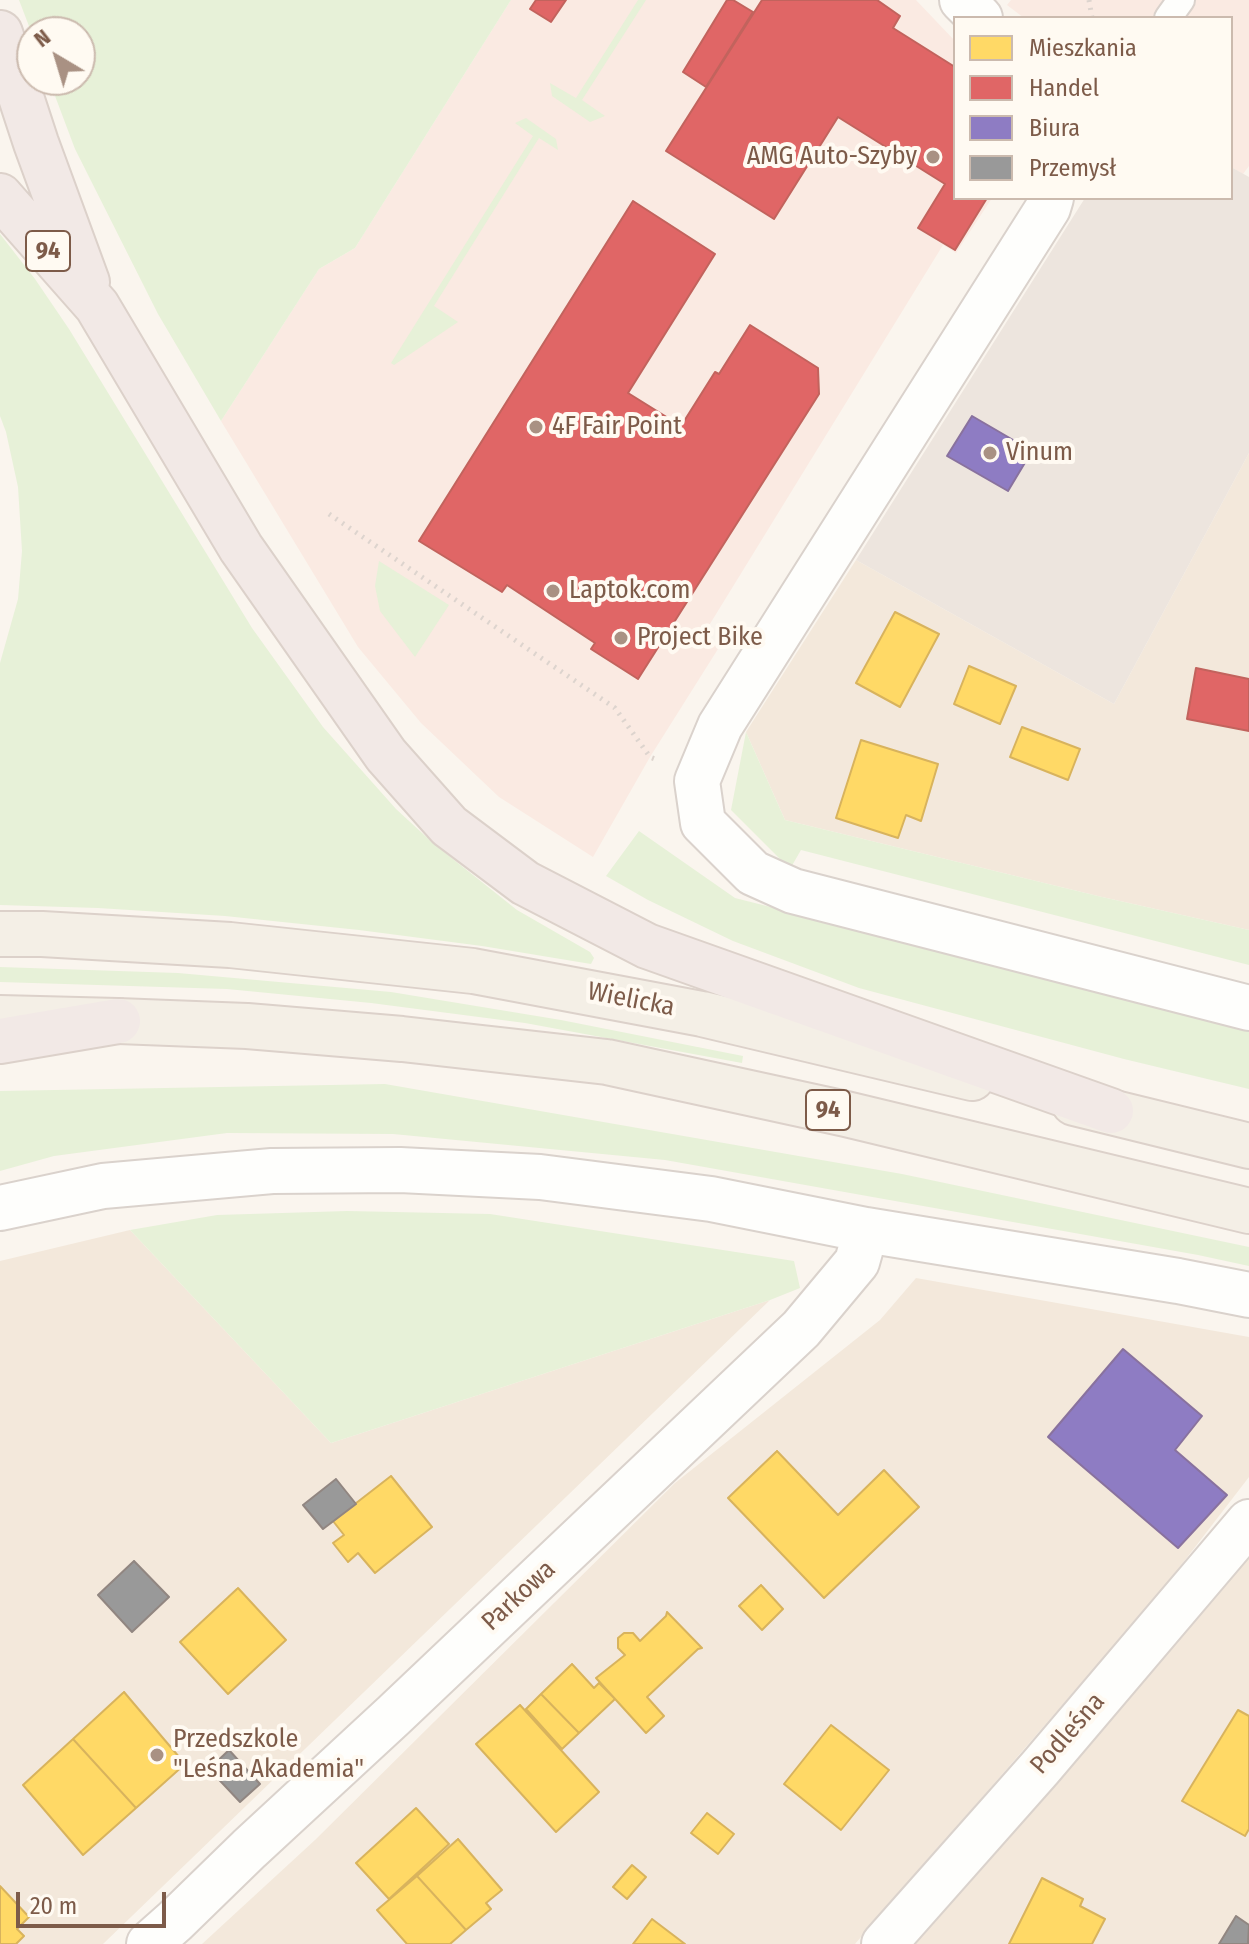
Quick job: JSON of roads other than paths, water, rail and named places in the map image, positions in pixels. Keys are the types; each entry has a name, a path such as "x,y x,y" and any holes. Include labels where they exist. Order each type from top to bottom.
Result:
{"highway":[{"path":"0,33 36,143 97,306 241,548 386,755 449,826 525,883 647,946 1111,1111"},
{"name":"94","path":"0,196 97,306"},
{"name":"94","path":"0,1041 118,1021"}],"main road":[{"name":"Wielicka","path":"0,934 230,945 473,971 702,1014 1249,1146"},
{"path":"0,1018 118,1021"},
{"name":"94","path":"118,1021 247,1026 607,1062 846,1114 1249,1211"}],"street":[{"path":"962,0 978,16"},
{"path":"1050,200 720,726 697,781 703,823 753,873 793,891 1249,1008"},
{"path":"0,1208 103,1186 272,1171 400,1170 555,1179 711,1199 866,1230 1249,1295"},
{"name":"Parkowa","path":"149,1944 801,1329 857,1262 866,1230"},
{"name":"Podleśna","path":"884,1944 1040,1768 1249,1522"}],"place":[{"name":"AMG Auto-Szyby","path":"933,157"},
{"name":"4F Fair Point","path":"536,427"},
{"name":"Vinum","path":"990,453"},
{"name":"Laptok.com","path":"553,591"},
{"name":"Project Bike","path":"621,638"},
{"name":"Przedszkole \"Leśna Akademia\"","path":"157,1755"}]}
